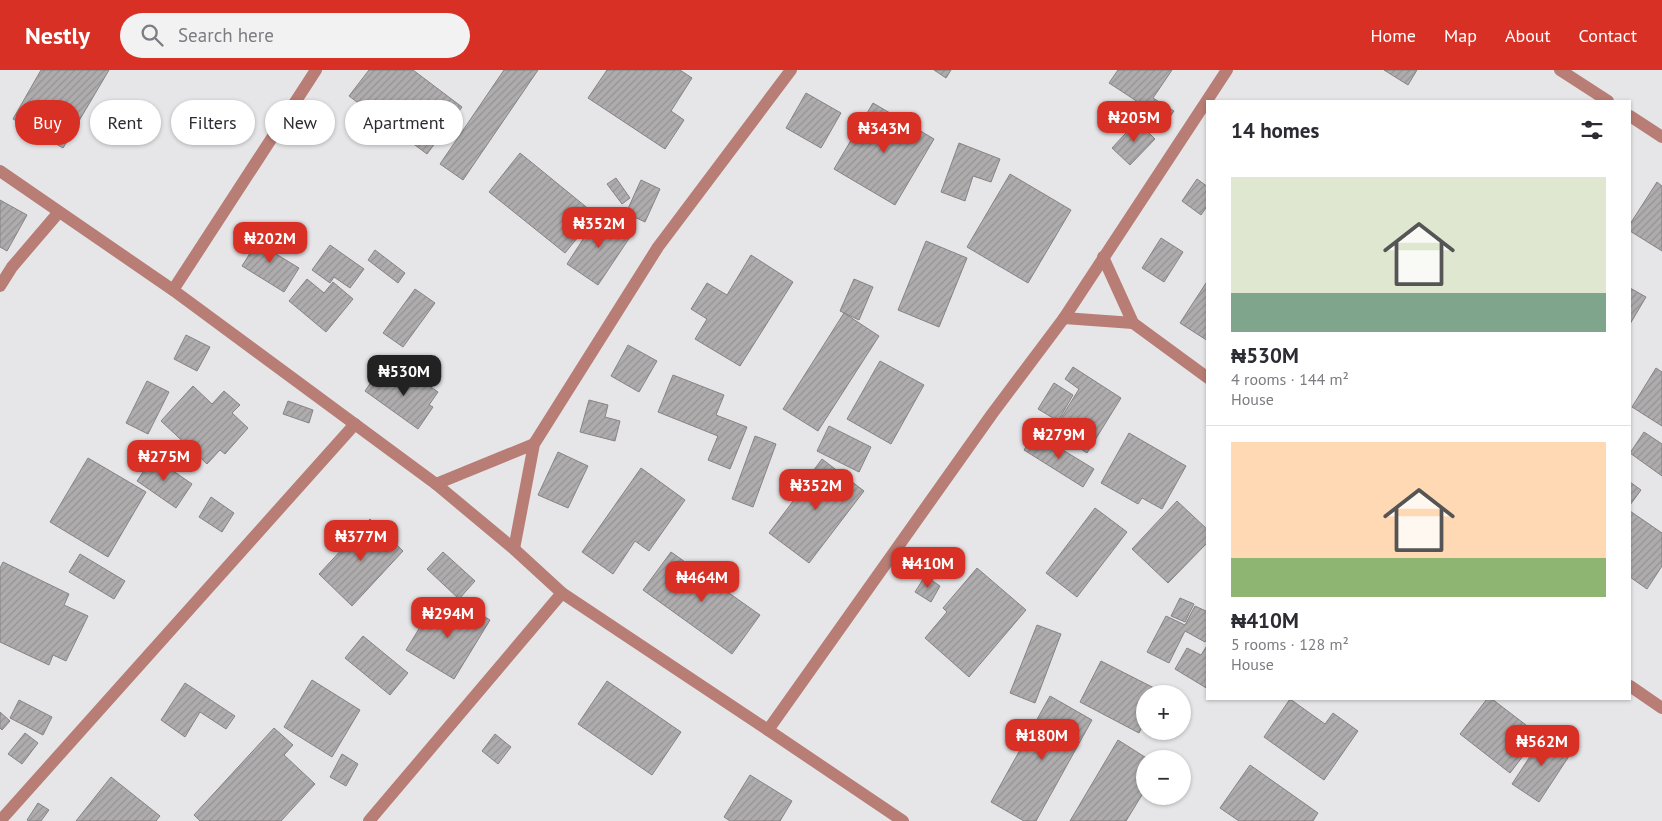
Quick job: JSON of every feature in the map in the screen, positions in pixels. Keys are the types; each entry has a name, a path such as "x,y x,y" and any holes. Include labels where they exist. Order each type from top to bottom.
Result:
{"street":[{"path":"173,290 316,70"},
{"path":"514,549 534,444 658,247 791,70"},
{"path":"1207,100 1227,70"},
{"path":"1560,70 1606,100"},
{"path":"768,730 992,414 1064,318 1206,102"},
{"path":"1631,117 1662,137"},
{"path":"0,171 173,290 436,484 514,549 562,593 768,730 895,819"},
{"path":"0,286 12,268 59,212"},
{"path":"1103,257 1133,322 1206,377"},
{"path":"1064,318 1133,322"},
{"path":"0,821 354,424"},
{"path":"436,484 534,444"},
{"path":"369,821 562,593"},
{"path":"1631,687 1662,708"}],"building":[{"path":"41,70 109,70 80,119 80,100 24,100"},
{"path":"369,70 413,70 453,100 354,100 349,96"},
{"path":"504,70 538,70 463,180 440,164 453,145 463,145 463,130"},
{"path":"607,70 680,70 692,78 671,111 684,120 665,149 588,98"},
{"path":"934,70 951,70 946,78"},
{"path":"1118,70 1172,70 1153,98 1174,111 1167,121 1109,83"},
{"path":"1384,70 1417,70 1408,85"},
{"path":"806,93 841,113 821,148 786,128"},
{"path":"873,103 934,139 895,205 834,169"},
{"path":"1137,121 1155,139 1130,165 1112,148"},
{"path":"959,143 1000,159 991,182 973,176 965,201 941,192"},
{"path":"415,145 434,145 427,154"},
{"path":"520,153 596,215 565,253 489,192"},
{"path":"1010,174 1071,210 1028,283 967,247"},
{"path":"616,178 630,198 622,204 607,184"},
{"path":"1197,179 1206,186 1206,208 1201,215 1182,201"},
{"path":"641,180 660,189 645,222 626,213"},
{"path":"1657,182 1662,186 1662,251 1631,232 1631,222"},
{"path":"0,200 27,215 7,251 0,247"},
{"path":"600,213 632,234 598,285 567,264"},
{"path":"262,234 282,246 276,254 299,268 284,292 242,266"},
{"path":"1161,238 1183,252 1164,282 1142,268"},
{"path":"926,241 967,258 939,327 898,310"},
{"path":"330,245 364,269 350,288 334,277 330,283 312,270"},
{"path":"375,250 405,273 398,283 368,260"},
{"path":"751,255 793,282 740,366 695,339 707,319 691,309 707,283 727,295"},
{"path":"307,279 324,293 333,282 353,299 326,332 289,301"},
{"path":"854,279 873,287 859,320 840,311"},
{"path":"1206,283 1206,340 1180,323"},
{"path":"415,289 435,303 403,347 383,333"},
{"path":"1631,289 1646,297 1631,322"},
{"path":"844,313 879,336 818,431 783,409"},
{"path":"186,335 210,347 197,371 174,359"},
{"path":"628,345 657,361 639,392 611,376"},
{"path":"880,361 924,385 891,444 847,419"},
{"path":"1073,367 1121,398 1087,453 1053,431 1079,389 1065,379"},
{"path":"1656,368 1662,372 1662,426 1632,407"},
{"path":"408,371 438,392 429,405 433,407 418,429 365,391 378,372 398,386"},
{"path":"673,375 724,395 716,415 747,427 730,469 708,460 718,436 658,412"},
{"path":"147,381 169,392 148,434 126,423"},
{"path":"1054,383 1073,395 1058,421 1038,409"},
{"path":"193,386 212,404 224,391 240,405 232,413 248,428 225,454 220,450 207,464 161,421"},
{"path":"589,400 608,405 605,417 620,421 615,441 580,432"},
{"path":"288,401 313,410 309,423 283,414"},
{"path":"829,426 871,447 859,472 817,451"},
{"path":"1644,432 1662,444 1662,476 1631,454"},
{"path":"1035,433 1094,469 1083,487 1024,450"},
{"path":"1129,433 1186,466 1162,509 1142,498 1138,504 1101,483"},
{"path":"755,436 776,444 753,507 732,499"},
{"path":"558,452 588,466 568,508 538,495"},
{"path":"153,457 192,484 176,508 137,481"},
{"path":"88,458 146,492 108,557 50,522"},
{"path":"822,459 864,491 809,563 769,533 806,484 804,483"},
{"path":"641,468 685,500 649,551 635,541 613,574 582,552"},
{"path":"1631,483 1641,490 1631,504"},
{"path":"211,497 234,513 222,532 199,517"},
{"path":"1177,501 1206,528 1206,544 1168,583 1132,549"},
{"path":"1095,508 1127,532 1077,597 1046,573"},
{"path":"1631,512 1662,533 1662,566 1647,589 1631,578"},
{"path":"370,519 403,551 352,606 319,574"},
{"path":"443,552 475,581 459,599 427,569"},
{"path":"671,552 760,615 732,654 643,590"},
{"path":"80,554 125,581 114,599 69,572"},
{"path":"3,562 69,594 64,605 88,616 66,661 53,655 49,665 0,642 0,568"},
{"path":"977,568 1026,610 969,677 925,638 947,612 943,608"},
{"path":"925,576 940,586 931,602 915,592"},
{"path":"1180,598 1194,604 1185,622 1171,616"},
{"path":"433,606 458,621 467,606 490,620 454,679 406,650"},
{"path":"1195,606 1206,611 1205,642 1185,631 1169,663 1147,652 1166,616 1185,625"},
{"path":"1037,625 1061,634 1035,703 1010,693"},
{"path":"363,636 408,673 390,695 345,658"},
{"path":"1206,647 1206,688 1175,669 1187,648 1201,655"},
{"path":"1101,661 1148,685 1136,685 1136,731 1080,702"},
{"path":"312,680 360,710 332,757 284,727"},
{"path":"607,681 681,732 652,775 578,724"},
{"path":"185,683 235,716 226,729 200,712 185,737 161,720"},
{"path":"1050,696 1092,720 1036,821 1024,821 991,802"},
{"path":"19,700 52,717 43,735 10,718"},
{"path":"1289,700 1325,724 1333,713 1358,731 1324,780 1264,737"},
{"path":"1486,700 1493,700 1539,735 1510,773 1460,734"},
{"path":"0,712 10,721 2,730 0,728"},
{"path":"274,728 293,745 284,755 315,784 281,821 200,821 194,815"},
{"path":"1546,732 1573,750 1539,802 1512,784"},
{"path":"25,733 38,743 22,764 8,754"},
{"path":"495,734 511,747 498,764 482,751"},
{"path":"1118,740 1136,751 1136,805 1126,821 1070,821"},
{"path":"342,754 358,764 346,786 330,777"},
{"path":"1250,765 1318,813 1313,821 1239,821 1220,808"},
{"path":"750,775 792,801 780,821 730,821 724,817"},
{"path":"111,777 160,816 156,821 76,821"},
{"path":"38,803 49,810 41,821 27,820"}]}
